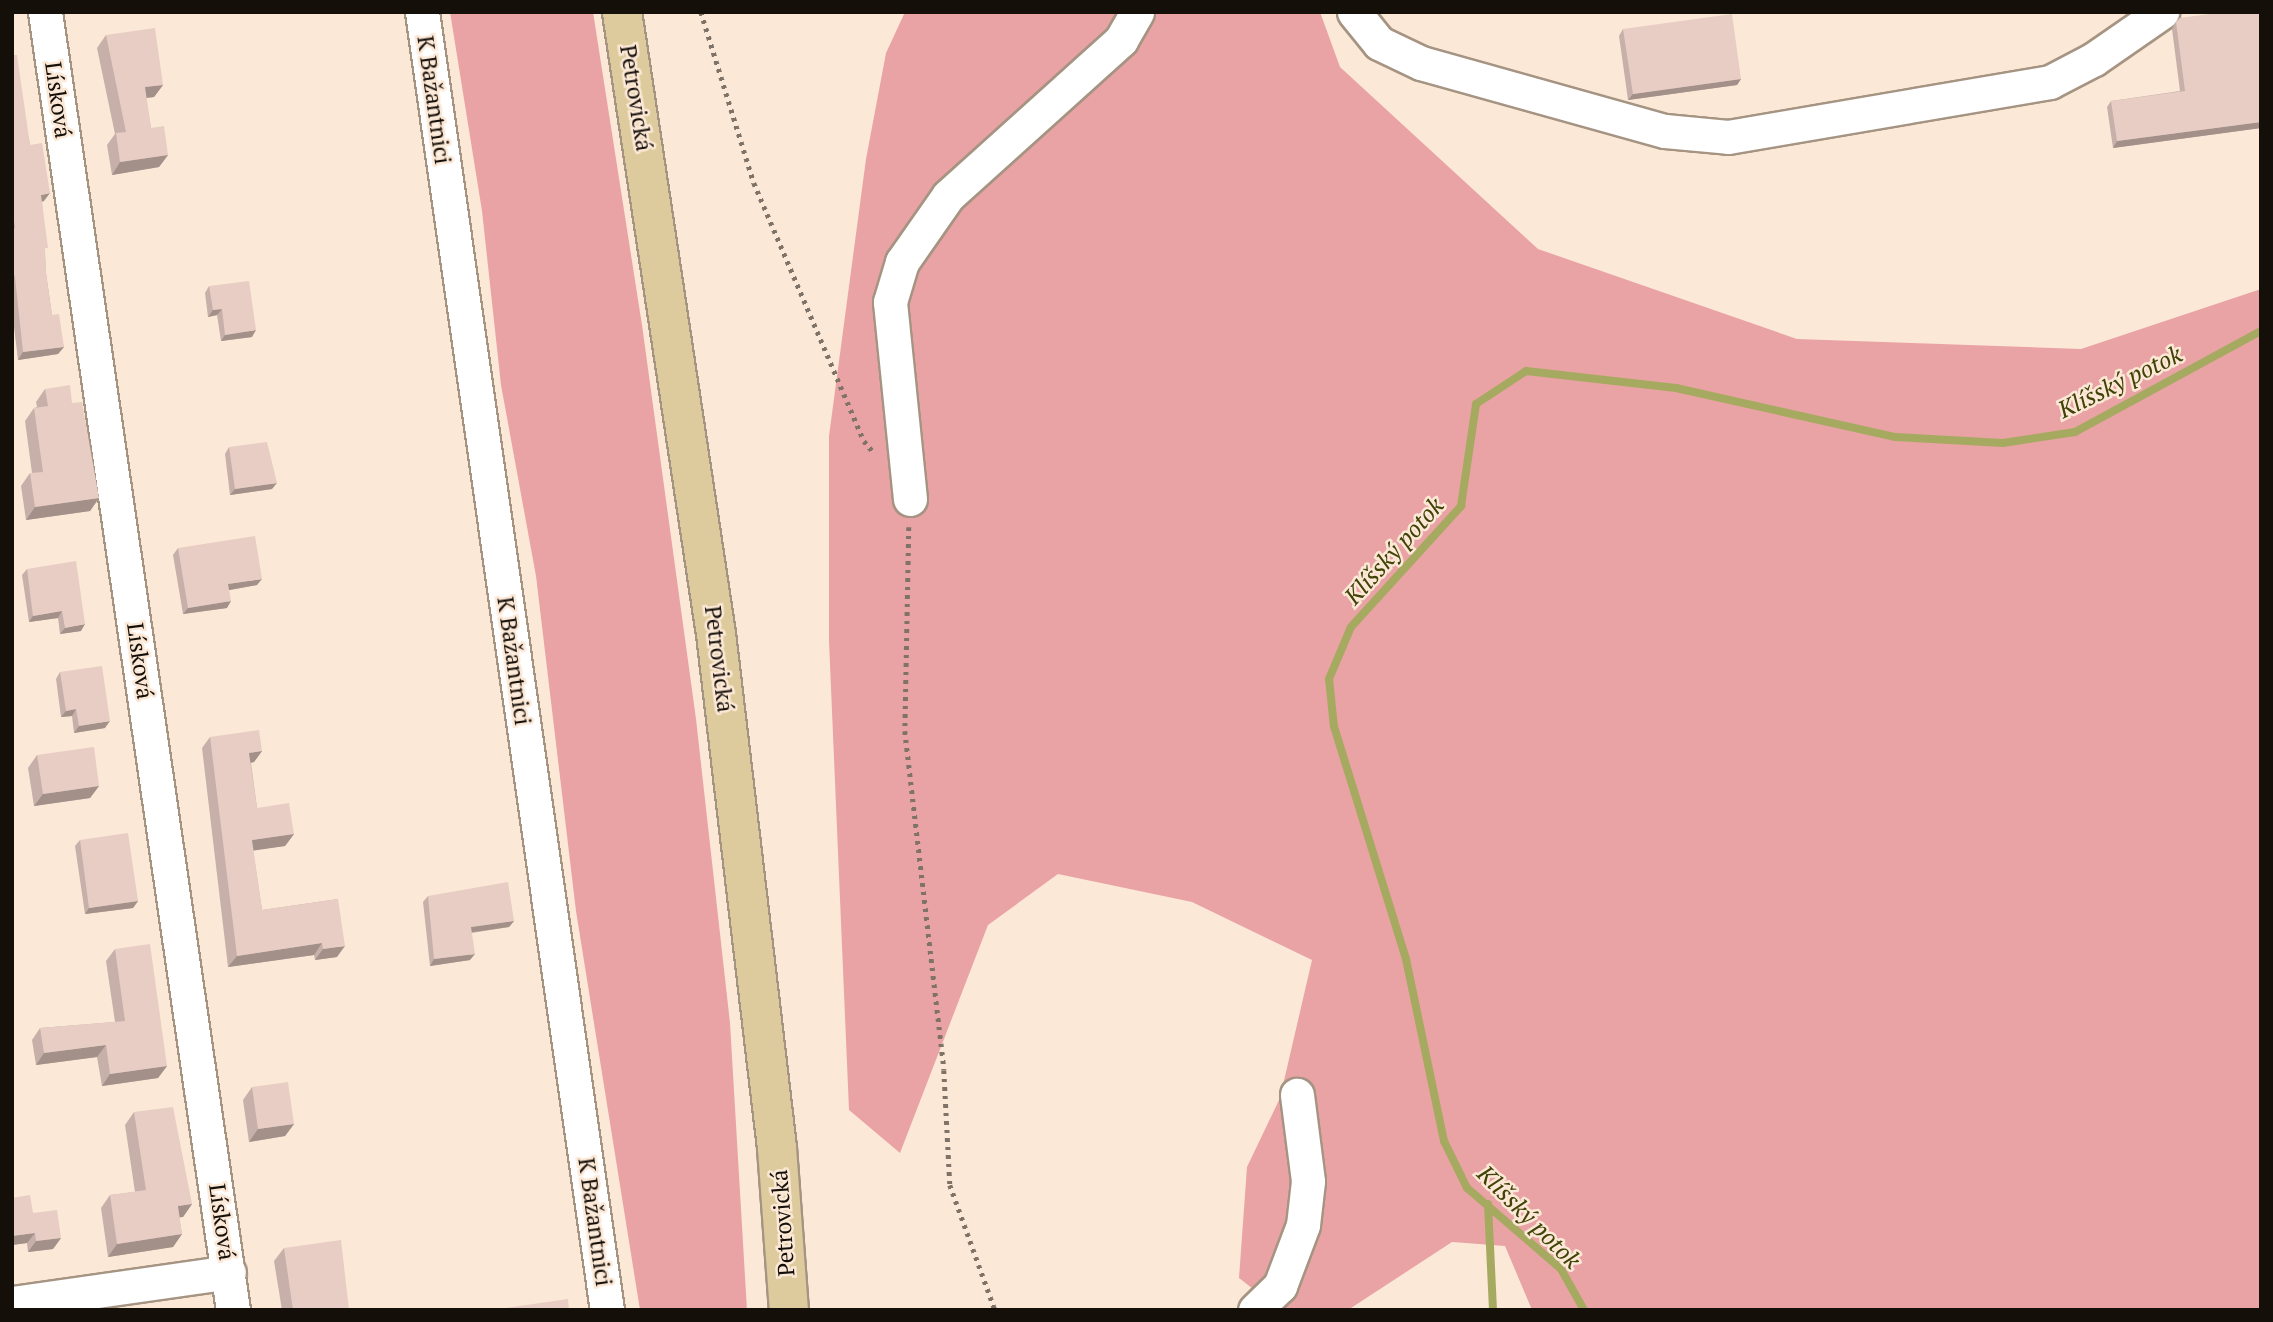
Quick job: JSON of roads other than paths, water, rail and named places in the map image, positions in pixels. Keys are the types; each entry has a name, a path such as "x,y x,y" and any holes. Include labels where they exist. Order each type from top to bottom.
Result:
{"main road":[{"name":"Petrovická","path":"622,12 716,634 777,1148 789,1310"}],"street":[{"name":"Lísková","path":"46,12 233,1310"},
{"name":"K Bažantnici","path":"422,12 607,1310"},
{"path":"910,499 890,302 902,262 948,196 1121,40 1137,12"},
{"path":"1354,12 1379,43 1422,63 1665,131 1728,136 2050,82 2094,59 2162,12"},
{"path":"1255,1310 1280,1286 1290,1267 1304,1225 1308,1181 1297,1095"},
{"path":"12,1303 229,1272"}],"waterway":[{"name":"Klíšský potok","path":"1584,1310 1561,1269 1467,1188 1444,1141 1406,959 1334,727 1329,679 1351,627 1461,506 1476,404 1526,371 1676,388 1896,437 2003,443 2075,432 2261,331"},
{"path":"1488,1204 1493,1310"}]}
